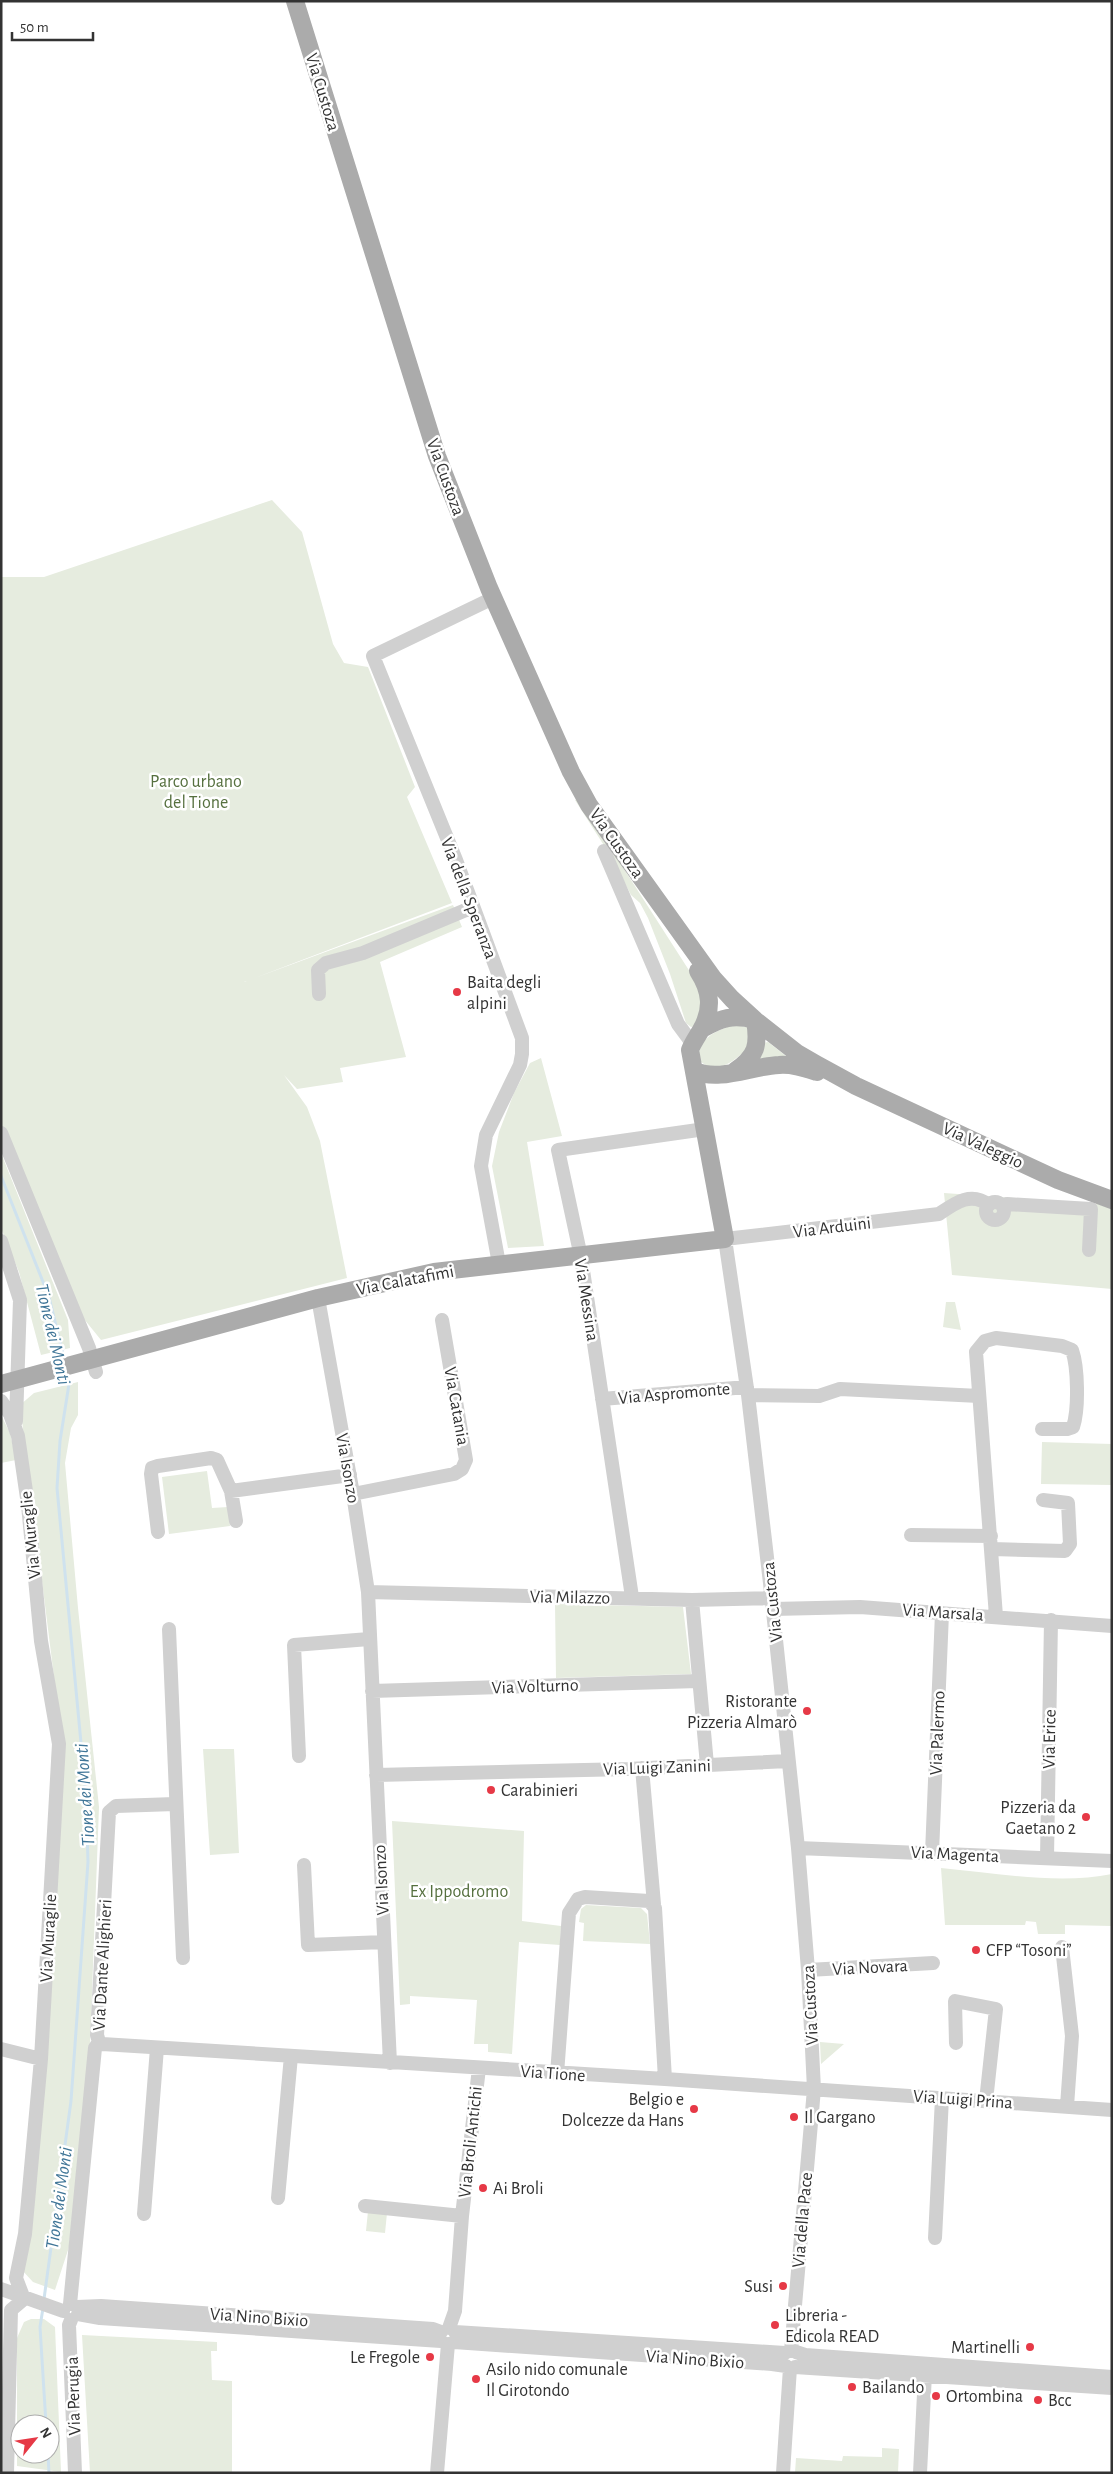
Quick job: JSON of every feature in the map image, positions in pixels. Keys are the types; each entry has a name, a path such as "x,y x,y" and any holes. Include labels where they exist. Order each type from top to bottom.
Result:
{"main road":[{"name":"Via Custoza","path":"295,1 437,456 489,588 572,772 595,814 671,921 713,978 732,1000 796,1053 856,1086"},
{"name":"Via Custoza","path":"671,921 672,928 710,993 710,1007 690,1050 725,1239"},
{"path":"697,1036 729,1017 740,1016 755,1020"},
{"name":"Via Custoza","path":"704,1124 706,1097 713,1085 752,1056 758,1041 755,1020"},
{"path":"695,1071 703,1074 729,1073 780,1065 801,1067 856,1086"},
{"name":"Via Valeggio","path":"856,1086 1058,1180 1112,1200"},
{"name":"Via Calatafimi","path":"9,1382 50,1371 94,1365 318,1298 434,1272 580,1257 725,1239"}],"street":[{"name":"Via della Speranza","path":"486,601 373,656 473,907 522,1038 520,1065 488,1130 481,1166 499,1264"},
{"name":"Via Custoza","path":"604,851 678,1024 697,1036"},
{"path":"319,994 318,970 326,963 363,953 473,907"},
{"name":"Via Messina","path":"632,1597 580,1257 558,1150 704,1124"},
{"path":"1,1133 94,1365"},
{"name":"Via Arduini","path":"725,1239 939,1214 960,1200 969,1198 982,1199 996,1206 1007,1204 1091,1210 1089,1250"},
{"name":"Via Custoza","path":"725,1239 747,1391 798,1848 808,1970 814,2089"},
{"path":"1,1241 20,1300 9,1382 18,1436"},
{"name":"Via Isonzo","path":"318,1298 354,1494 368,1592 390,2062"},
{"name":"Via Catania","path":"354,1494 454,1474 462,1469 466,1460 442,1320"},
{"path":"996,1616 976,1352 985,1341 996,1338 1062,1346 1072,1350 1076,1360 1076,1410 1073,1427 1067,1430 1042,1430"},
{"name":"Via Aspromonte","path":"602,1400 747,1391 819,1396 840,1389 980,1396"},
{"name":"Via Muraglie","path":"1,1401 10,1414 18,1436 28,1505 41,1641 59,1744 41,2060 25,2234 16,2278 24,2299"},
{"path":"158,1532 151,1474 152,1468 211,1458 220,1464 231,1491 236,1521"},
{"path":"231,1491 350,1475"},
{"path":"911,1535 991,1542 1061,1552 1068,1548 1068,1503 1043,1500"},
{"name":"Via Milazzo","path":"368,1592 632,1597 772,1603"},
{"path":"692,1600 707,1765"},
{"name":"Via Marsala","path":"772,1603 996,1616 1112,1626"},
{"name":"Via Palermo","path":"932,1853 942,1613"},
{"name":"Via Erice","path":"1047,1858 1051,1620"},
{"path":"169,1629 183,1958"},
{"path":"299,1756 294,1645 369,1639"},
{"name":"Via Volturno","path":"372,1691 698,1681"},
{"name":"Via Luigi Zanini","path":"376,1775 788,1762"},
{"path":"642,1768 654,1904 666,2079"},
{"name":"Via Dante Alighieri","path":"72,2311 72,2288 95,2048 99,2042 109,1812 116,1806 175,1804"},
{"name":"Via Magenta","path":"798,1848 1112,1861"},
{"path":"304,1864 308,1946 384,1942"},
{"path":"556,2074 569,1913 572,1904 578,1899 585,1897 644,1901 654,1904"},
{"path":"1062,1946 1072,2036 1067,2106"},
{"name":"Via Novara","path":"808,1970 932,1963"},
{"path":"956,2043 955,2001 996,2008 986,2101"},
{"name":"Via Tione","path":"99,2042 102,2044 157,2048 814,2089"},
{"path":"144,2214 157,2048"},
{"path":"1,2049 41,2060"},
{"path":"278,2198 291,2056"},
{"name":"Via Broli Antichi","path":"437,2473 448,2336 455,2311 462,2216 478,2068"},
{"name":"Via Luigi Prina","path":"814,2089 1112,2110"},
{"name":"Via della Pace","path":"783,2473 790,2360 814,2089"},
{"path":"935,2238 942,2098"},
{"name":"Via Broli Antichi","path":"364,2206 462,2216"},
{"name":"Via Nino Bixio","path":"1,2290 24,2299 110,2318 448,2336 790,2360 925,2374 1112,2388"},
{"path":"7,2473 5,2393 11,2310 24,2299"},
{"name":"Via Perugia","path":"72,2311 69,2325 75,2473"},
{"name":"Via Nino Bixio","path":"790,2360 805,2355 1112,2377"},
{"path":"920,2473 925,2374"}],"green space":[{"name":"Parco urbano del Tione","path":"272,500 302,532 333,644 344,663 368,667 415,787 407,797 452,903 244,982 453,905 462,927 380,962 406,1057 340,1068 343,1082 297,1089 284,1075 307,1107 320,1141 347,1278 101,1340 80,1314 1,1125 1,577 44,577"},
{"path":"579,799 701,989 702,1012 695,1026 691,1027 686,1023 670,974 648,918 640,903 631,895 612,858 575,800"},
{"path":"733,1025 748,1027 749,1047 726,1065 712,1067 705,1065 699,1060 699,1052 704,1041 714,1033"},
{"path":"768,1042 786,1058 758,1063 763,1043"},
{"path":"541,1058 562,1136 527,1142 544,1246 508,1248 492,1166 499,1132 514,1093 530,1063"},
{"path":"1,1153 68,1320 70,1348 41,1355 19,1272 1,1228"},
{"path":"944,1193 1098,1204 1112,1209 1112,1289 952,1275"},
{"path":"946,1302 955,1302 961,1330 943,1327"},
{"path":"78,1382 78,1415 71,1428 65,1463 99,1807 90,2045 69,2247 55,2290 33,2282 21,2269 30,2225 55,1685 20,1405 34,1393"},
{"path":"1,1415 10,1433 16,1460 1,1463"},
{"path":"1042,1442 1112,1444 1112,1485 1041,1484"},
{"path":"207,1471 212,1508 228,1507 230,1526 169,1534 162,1477"},
{"path":"555,1604 683,1607 691,1674 556,1678"},
{"path":"203,1749 234,1749 239,1853 210,1855"},
{"name":"Ex Ippodromo","path":"392,1821 524,1831 522,1921 561,1926 560,1945 519,1942 512,2054 488,2052 488,2044 474,2044 477,2000 410,1996 410,2004 400,2005"},
{"path":"941,1868 1049,1878 1092,1877 1112,1874 1112,1926 1065,1925 1065,1934 1038,1934 1036,1922 1026,1921 1025,1925 945,1925"},
{"path":"586,1905 641,1908 647,1914 650,1944 583,1941 584,1923 579,1922 581,1909"},
{"path":"820,2042 844,2044 821,2064"},
{"path":"368,2211 387,2213 385,2233 366,2231"},
{"path":"31,2319 44,2319 55,2327 59,2414 17,2414 17,2338 24,2322"},
{"path":"82,2335 217,2342 217,2351 211,2351 212,2380 232,2381 232,2473 90,2473"},
{"path":"60,2448 61,2472 17,2466 17,2464 60,2464"},
{"path":"882,2448 899,2449 898,2473 795,2473 796,2458 842,2461 843,2456 882,2457"}],"waterway":[{"name":"Tione dei Monti","path":"1,1176 49,1297 65,1362"},
{"name":"Tione dei Monti","path":"44,2299 71,2101 88,1862 86,1796 57,1488 60,1441 69,1384 67,1373"},
{"name":"Tione dei Monti","path":"43,2308 40,2327 45,2414"},
{"name":"Tione dei Monti","path":"49,2464 49,2473"}],"place":[{"name":"Baita degli alpini","path":"457,992"},
{"name":"Ristorante Pizzeria Almarò","path":"807,1711"},
{"name":"Carabinieri","path":"491,1790"},
{"name":"Pizzeria da Gaetano 2","path":"1086,1817"},
{"name":"CFP “Tosoni”","path":"976,1950"},
{"name":"Belgio e Dolcezze da Hans","path":"694,2109"},
{"name":"Il Gargano","path":"794,2117"},
{"name":"Ai Broli","path":"483,2188"},
{"name":"Susi","path":"783,2286"},
{"name":"Libreria - Edicola READ","path":"775,2325"},
{"name":"Martinelli","path":"1030,2347"},
{"name":"Le Fregole","path":"430,2357"},
{"name":"Asilo nido comunale Il Girotondo","path":"476,2379"},
{"name":"Bailando","path":"852,2387"},
{"name":"Ortombina","path":"936,2396"},
{"name":"Bcc","path":"1038,2400"}]}
